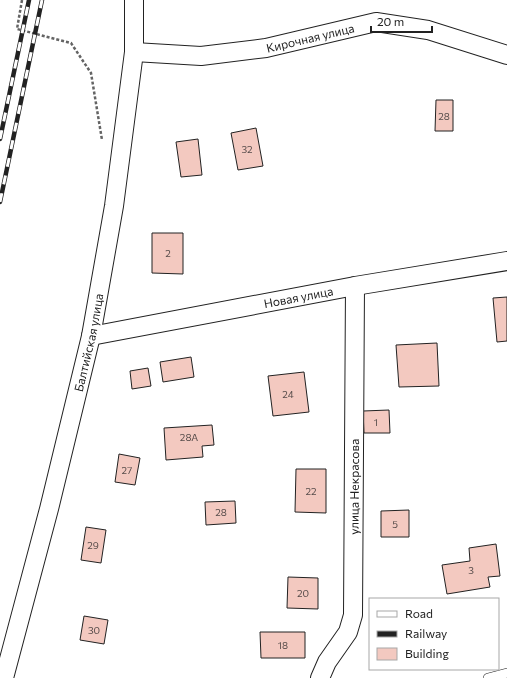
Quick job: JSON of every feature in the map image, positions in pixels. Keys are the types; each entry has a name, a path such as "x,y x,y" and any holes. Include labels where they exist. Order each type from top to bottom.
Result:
{"street":[{"name":"Балтийская улица","path":"4,678 49,510 91,336 114,206 134,52 134,0"},
{"name":"Кирочная улица","path":"134,52 201,56 266,48 376,22 428,30 507,55"},
{"name":"Новая улица","path":"91,336 355,286 507,261"},
{"name":"улица Некрасова","path":"320,678 328,662 348,632 353,615 355,286"}],"lane":[{"path":"488,678 507,674"}],"path":[{"path":"22,0 17,28 72,43 91,73 103,148"}],"building":[{"path":"436,100 453,100 453,131 435,131"},
{"path":"256,128 263,166 238,170 231,133"},
{"path":"198,139 202,175 181,177 176,142"},
{"path":"152,233 183,233 183,274 152,273"},
{"path":"507,297 507,341 497,342 493,298"},
{"path":"437,343 439,386 399,387 396,345"},
{"path":"191,357 194,377 163,382 160,362"},
{"path":"148,368 151,386 132,389 130,371"},
{"path":"304,372 309,412 273,416 268,376"},
{"path":"389,410 390,433 364,433 363,411"},
{"path":"212,425 214,445 202,446 203,457 166,460 164,428"},
{"path":"119,454 140,458 135,485 115,482"},
{"path":"296,469 326,469 326,513 295,512"},
{"path":"235,501 236,523 206,525 205,502"},
{"path":"409,510 409,537 381,537 381,511"},
{"path":"86,527 106,530 101,563 81,560"},
{"path":"496,544 500,576 488,577 490,587 447,594 442,565 470,561 469,548"},
{"path":"288,577 318,578 318,609 287,608"},
{"path":"84,616 108,620 104,644 80,640"},
{"path":"260,632 305,632 305,658 261,658"}],"railway":[{"path":"0,139 29,0"},
{"path":"0,202 42,0"}]}
